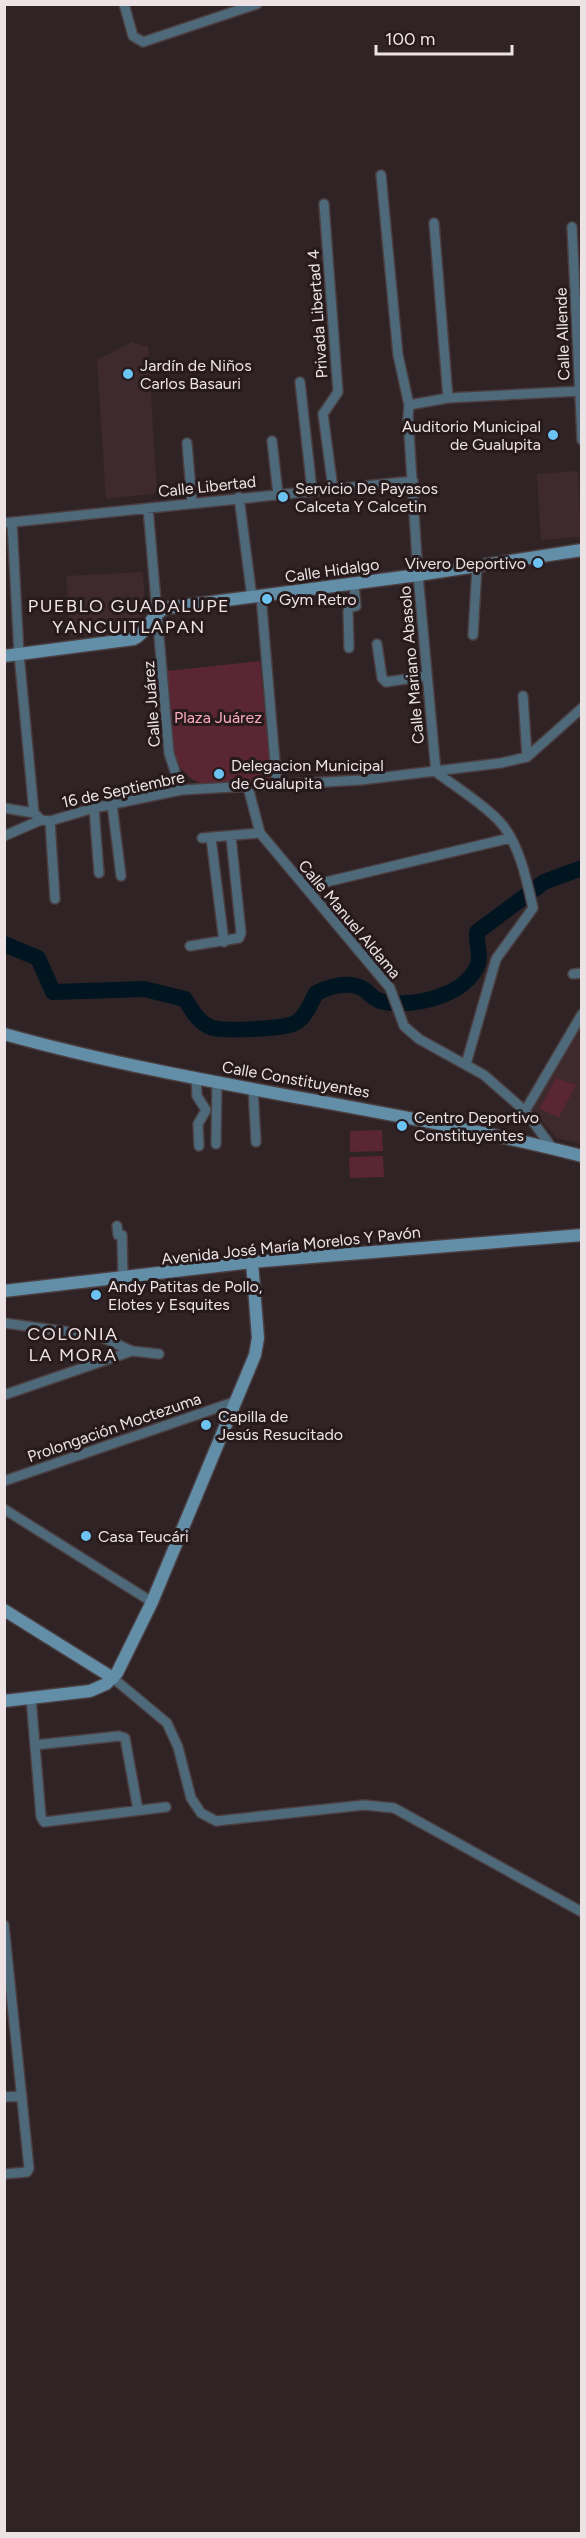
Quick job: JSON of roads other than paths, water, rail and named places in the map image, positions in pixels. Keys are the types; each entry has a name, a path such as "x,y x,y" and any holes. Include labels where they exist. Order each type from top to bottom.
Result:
{"main road":[{"name":"Calle Hidalgo","path":"158,612 166,608 477,567 582,550"},
{"path":"4,656 134,639 141,636 158,612"},
{"name":"Calle Constituyentes","path":"4,1034 73,1053 394,1114 582,1156"},
{"name":"Avenida José María Morelos Y Pavón","path":"4,1291 252,1262 582,1235"},
{"path":"4,1701 90,1691 113,1678 152,1602 250,1368 258,1338 252,1262"},
{"path":"4,1610 113,1678"}],"street":[{"path":"124,4 133,36 143,42 257,4"},
{"name":"Calle Mariano Abasolo","path":"381,175 398,355 410,405 408,417 418,575 436,772"},
{"name":"Privada Libertad 4","path":"324,204 338,392 323,414 333,489"},
{"path":"434,223 448,398"},
{"name":"Calle Allende","path":"572,227 582,440"},
{"path":"300,382 312,491"},
{"path":"410,405 448,398 580,391"},
{"path":"272,441 278,494"},
{"path":"188,442 192,502"},
{"name":"Calle Libertad","path":"8,522 413,481"},
{"path":"239,497 256,597 277,786"},
{"name":"Calle Juárez","path":"148,508 169,753 182,790"},
{"path":"8,522 19,654 56,899"},
{"path":"473,635 477,567"},
{"path":"349,648 348,608 356,606 354,584"},
{"path":"377,644 382,678 386,682 426,676"},
{"path":"523,696 527,757"},
{"path":"527,757 582,708"},
{"name":"16 de Septiembre","path":"4,836 42,818 182,790 277,786 436,772 527,757"},
{"path":"436,772 499,821 510,838 533,908 496,960 466,1064"},
{"name":"Calle Manuel Aldama","path":"248,787 260,833 390,988 402,1022 419,1039 484,1075 525,1111 553,1149"},
{"path":"112,804 121,876"},
{"path":"4,808 42,818"},
{"path":"94,808 99,873"},
{"path":"224,942 206,838 260,833"},
{"path":"190,946 224,942 239,938 242,933 231,837"},
{"path":"305,887 510,838"},
{"path":"525,1111 582,1014"},
{"path":"196,1078 196,1094 206,1110 198,1124 199,1146"},
{"path":"216,1144 217,1082"},
{"path":"253,1088 256,1142"},
{"path":"117,1226 118,1235 122,1235 123,1278"},
{"path":"4,1323 99,1336 132,1351 159,1353"},
{"path":"4,1395 132,1351"},
{"name":"Prolongación Moctezuma","path":"4,1481 234,1402"},
{"path":"4,1509 152,1602"},
{"path":"113,1678 167,1723 178,1747 190,1798 201,1813 216,1821 364,1805 394,1808 582,1912"},
{"path":"31,1698 41,1817 44,1822 166,1807"},
{"path":"35,1745 119,1736 125,1738 138,1810"},
{"path":"4,1925 9,2016 22,2096 29,2169 27,2172 4,2174"},
{"path":"4,2097 22,2096"}],"waterway":[{"path":"4,944 38,958 53,992 144,989 185,999 198,1019 216,1029 279,1027 299,1021 316,993 334,986 353,985 365,990 378,1000 392,1003 421,1001 450,992 472,975 478,964 477,932 544,882 582,868"}],"place":[{"name":"Jardín de Niños Carlos Basauri","path":"128,374"},
{"name":"Auditorio Municipal de Gualupita","path":"553,435"},
{"name":"Servicio De Payasos Calceta Y Calcetin","path":"283,497"},
{"name":"Vivero Deportivo","path":"538,563"},
{"name":"Gym Retro","path":"267,599"},
{"name":"Delegacion Municipal de Gualupita","path":"219,774"},
{"name":"Centro Deportivo Constituyentes","path":"402,1126"},
{"name":"Andy Patitas de Pollo, Elotes y Esquites","path":"96,1295"},
{"name":"Capilla de Jesús Resucitado","path":"206,1425"},
{"name":"Casa Teucári","path":"86,1536"}],"district":[{"name":"PUEBLO GUADALUPE YANCUITLAPAN","path":"129,616"},
{"name":"COLONIA LA MORA","path":"73,1344"}],"park label":[{"name":"Plaza Juárez","path":"218,717"}]}
